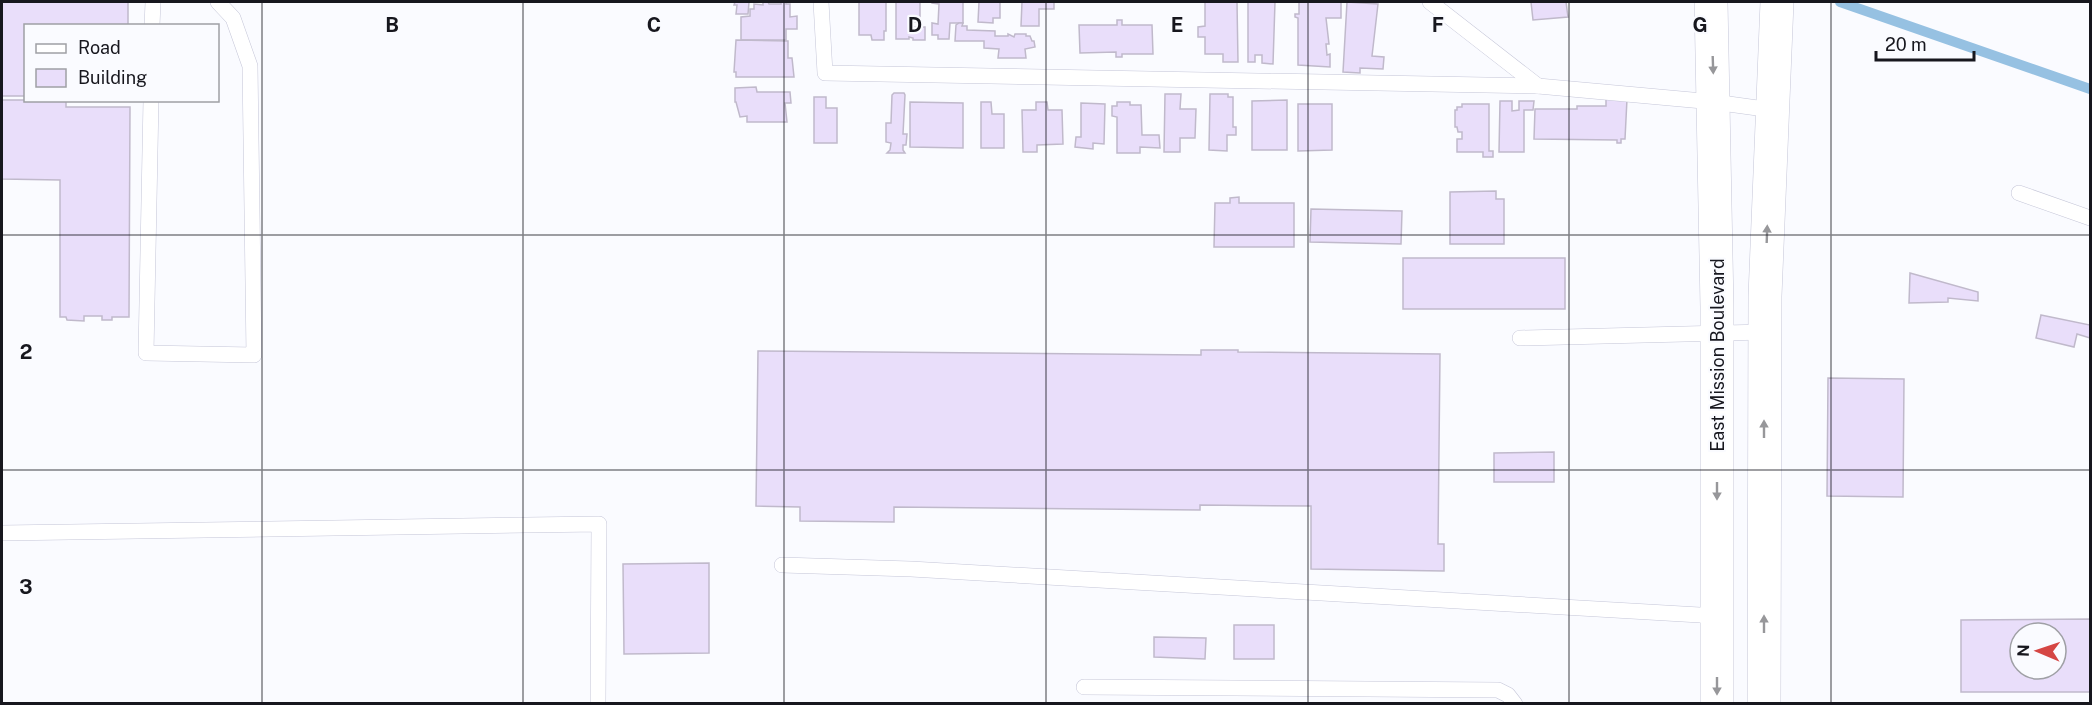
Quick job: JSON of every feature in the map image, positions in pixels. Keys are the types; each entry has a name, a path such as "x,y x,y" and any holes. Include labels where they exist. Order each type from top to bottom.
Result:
{"main road":[{"name":"East Mission Boulevard","path":"1711,4 1717,334 1717,704"},
{"path":"1764,704 1765,332 1777,6"}],"lane":[{"path":"152,24 153,2"},
{"path":"151,102 146,354 254,355 250,66 233,18 218,2"},
{"path":"821,2 825,73 1538,86 1714,102 1772,110"},
{"path":"1430,2 1538,86"},
{"path":"2019,193 2091,218"},
{"path":"1520,338 1765,332"},
{"path":"2,533 599,524 598,704"},
{"path":"782,565 911,569 1717,616"},
{"path":"1084,687 1498,690 1508,695 1515,704"}],"building":[{"path":"2,2 128,2 128,24 24,24 24,96 2,96"},
{"path":"735,2 749,2 748,14 736,14"},
{"path":"763,2 790,4 790,17 797,16 797,29 786,29 786,40 741,40 741,17 750,16 750,9 754,9 754,4 763,5"},
{"path":"859,2 886,2 884,40 872,40 871,35 859,35"},
{"path":"896,2 920,2 920,22 909,22 908,32 913,32 913,27 925,27 925,40 913,40 909,37 909,39 896,39"},
{"path":"932,2 963,2 963,23 950,23 949,39 938,39 938,35 932,35 932,23 938,24 939,4"},
{"path":"979,2 1000,2 1000,18 993,18 993,23 978,22"},
{"path":"1022,2 1054,2 1054,9 1039,9 1039,26 1021,26"},
{"path":"1205,2 1237,2 1238,62 1223,62 1223,54 1205,54 1205,37 1198,37 1198,27 1205,26"},
{"path":"1248,2 1275,2 1273,64 1262,63 1262,55 1255,55 1255,62 1248,62"},
{"path":"1299,2 1341,2 1341,18 1326,18 1329,44 1326,44 1327,55 1330,54 1330,67 1298,65 1298,18 1295,14 1299,14"},
{"path":"1347,2 1378,4 1372,56 1384,57 1383,69 1360,68 1360,73 1343,72"},
{"path":"1531,2 1566,2 1568,17 1533,20"},
{"path":"1117,20 1122,20 1122,25 1152,25 1153,54 1122,54 1122,57 1116,57 1116,52 1080,53 1079,25 1117,25"},
{"path":"959,23 967,26 967,30 995,31 995,36 1008,36 1008,34 1014,37 1015,34 1026,34 1034,41 1035,47 1025,49 1026,58 998,58 999,49 984,48 984,41 955,41 956,25"},
{"path":"736,40 788,41 788,58 792,58 794,77 736,77 736,72 734,72"},
{"path":"756,87 757,92 790,92 791,103 785,103 787,122 747,122 747,116 740,117 735,102 735,88"},
{"path":"894,93 905,95 903,134 907,134 903,150 905,153 887,153 891,143 886,142 886,123 891,123"},
{"path":"1165,94 1181,94 1180,109 1196,109 1195,138 1180,138 1180,152 1164,152"},
{"path":"1210,94 1228,94 1228,97 1233,97 1233,127 1236,127 1236,135 1227,135 1227,151 1209,150"},
{"path":"814,97 826,97 826,108 837,108 837,143 814,143"},
{"path":"1606,99 1627,99 1625,139 1621,139 1621,143 1617,143 1617,140 1534,139 1535,109 1606,106"},
{"path":"2,100 66,102 66,107 130,107 129,317 112,317 112,320 102,320 102,316 84,316 84,321 67,320 66,317 60,317 60,180 2,179"},
{"path":"1287,100 1287,150 1252,150 1252,101"},
{"path":"1500,101 1512,101 1512,111 1519,110 1519,101 1534,101 1533,110 1524,110 1524,152 1499,152"},
{"path":"910,102 963,103 963,148 910,147"},
{"path":"981,102 991,102 992,114 1004,114 1004,148 981,148"},
{"path":"1036,102 1047,102 1048,110 1062,110 1063,144 1037,145 1037,152 1023,152 1022,110 1036,110"},
{"path":"1117,102 1141,105 1142,135 1159,135 1160,148 1140,147 1140,153 1117,153 1117,117 1112,116 1112,106 1117,106"},
{"path":"1081,103 1105,104 1104,144 1093,143 1093,149 1075,147 1076,137 1081,137"},
{"path":"1298,104 1332,104 1332,150 1298,151"},
{"path":"1462,104 1489,104 1489,151 1493,151 1493,157 1483,157 1483,152 1457,152 1457,139 1462,139 1462,132 1458,132 1455,127 1455,110 1457,107 1462,107"},
{"path":"1496,191 1496,199 1504,199 1504,244 1450,244 1450,192"},
{"path":"1239,197 1239,203 1294,203 1294,247 1214,247 1215,203 1230,203 1230,198"},
{"path":"1311,209 1402,211 1401,244 1310,242"},
{"path":"1403,258 1565,258 1565,309 1403,309"},
{"path":"1910,273 1978,292 1978,301 1948,298 1948,302 1909,303"},
{"path":"2041,315 2090,325 2090,338 2077,334 2074,347 2036,338"},
{"path":"1201,350 1440,354 1438,544 1444,544 1444,571 1311,569 1311,506 1200,505 1200,510 894,507 894,522 800,521 800,507 756,506 758,351 1201,355"},
{"path":"1828,378 1904,379 1903,497 1827,496"},
{"path":"1554,452 1554,482 1494,482 1494,453"},
{"path":"709,563 709,653 624,654 623,564"},
{"path":"2090,619 2090,692 1961,692 1961,620"},
{"path":"1234,625 1274,625 1274,659 1234,659"},
{"path":"1154,637 1206,638 1205,659 1154,657"}],"waterway":[{"path":"1840,2 2090,89"}]}
